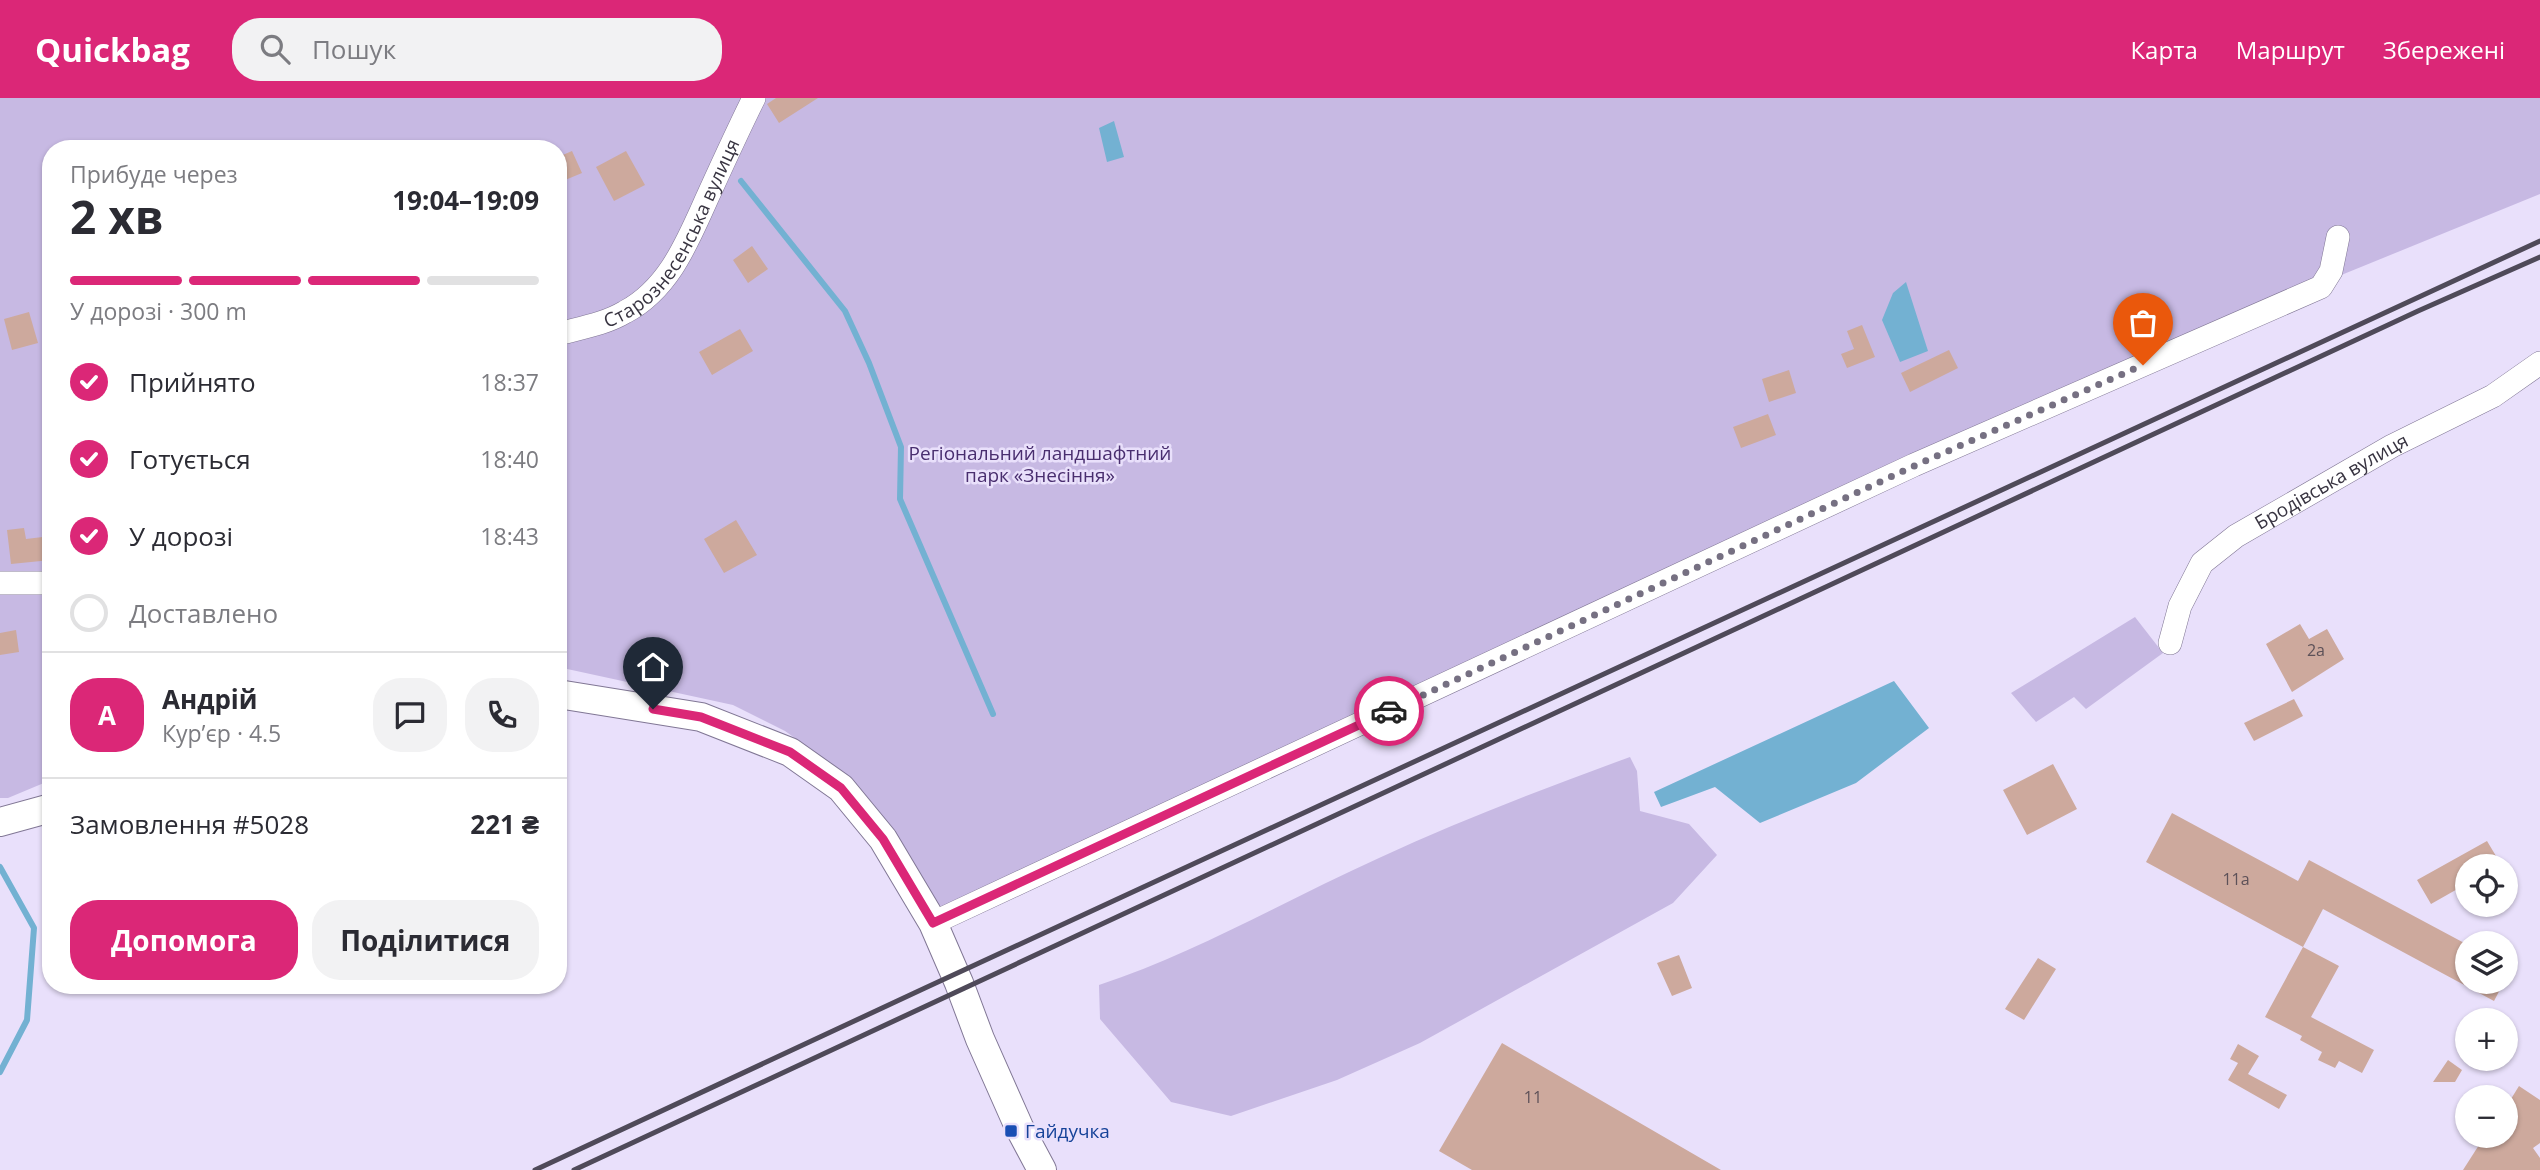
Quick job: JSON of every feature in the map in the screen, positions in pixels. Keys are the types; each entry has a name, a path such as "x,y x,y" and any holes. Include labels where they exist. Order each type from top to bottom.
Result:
{"main road":[{"path":"567,695 701,717 790,752 841,788 883,839 933,923 1013,1114 1042,1170"},
{"path":"0,822 42,810"}],"street":[{"name":"Старознесенська вулиця","path":"567,332 592,326 622,314 646,297 667,275 685,249 754,98"},
{"path":"933,923 1901,471 2321,287 2331,271 2338,237"},
{"name":"Бродівська вулиця","path":"2170,643 2180,606 2202,563 2236,536 2392,446 2493,396 2540,363"},
{"path":"0,583 42,583"}],"green space":[{"name":"Регіональний ландшафтний парк «Знесіння»","path":"0,98 2540,98 2540,194 2307,289 957,909 937,905 906,850 874,811 820,756 785,731 733,705 567,669 567,140 42,140 42,784 8,798 0,798"},
{"path":"2135,617 2163,653 2086,709 2074,697 2036,722 2011,693"},
{"path":"1630,757 1637,771 1640,811 1689,824 1717,855 1673,903 1420,1043 1337,1080 1231,1116 1171,1102 1100,1019 1099,985 1171,958 1344,874 1441,831"}],"water":[{"path":"1114,121 1124,157 1107,162 1099,128"},
{"path":"1906,282 1928,351 1900,362 1882,320 1893,293"},
{"path":"1894,681 1929,728 1856,783 1760,823 1715,787 1661,807 1654,792"}],"building":[{"path":"776,98 818,98 779,123 767,104"},
{"path":"572,151 582,173 567,179 567,153"},
{"path":"626,151 645,185 614,201 596,167"},
{"path":"752,246 768,269 748,283 733,260"},
{"path":"29,312 38,343 12,350 4,319"},
{"path":"1862,325 1875,357 1847,368 1841,354 1854,349 1847,331"},
{"path":"740,329 753,351 712,375 699,352"},
{"path":"1949,350 1958,368 1910,392 1901,373"},
{"path":"1789,370 1796,393 1769,402 1762,379"},
{"path":"1768,414 1776,435 1741,448 1733,427"},
{"path":"736,520 757,555 724,573 704,539"},
{"path":"24,528 26,539 42,537 42,561 11,564 7,530"},
{"path":"2300,624 2309,639 2327,629 2344,659 2292,692 2266,644"},
{"path":"16,630 19,652 0,655 0,633"},
{"path":"2294,699 2303,716 2254,741 2244,723"},
{"path":"2053,764 2077,809 2027,835 2003,790"},
{"path":"2172,813 2298,881 2309,860 2455,938 2455,980 2323,909 2303,947 2146,862"},
{"path":"2487,841 2495,854 2464,854"},
{"path":"2455,859 2455,890 2431,904 2417,880"},
{"path":"2303,947 2339,966 2311,1017 2374,1050 2362,1073 2339,1061 2335,1068 2318,1060 2322,1052 2300,1040 2302,1036 2265,1017"},
{"path":"1679,955 1692,988 1672,996 1657,963"},
{"path":"2038,958 2056,969 2024,1020 2005,1009"},
{"path":"2481,994 2498,994 2494,1001"},
{"path":"1502,1043 1721,1170 1472,1170 1439,1151"},
{"path":"2238,1044 2259,1056 2248,1074 2287,1095 2279,1109 2228,1080 2238,1063 2230,1059"},
{"path":"2448,1060 2455,1065 2455,1071 2461,1071 2455,1082 2433,1082"},
{"path":"2518,1088 2540,1100 2540,1143 2533,1148 2540,1158 2540,1170 2463,1170 2477,1148 2518,1148"}],"waterway":[{"path":"741,181 845,311 869,363 901,447 900,499 993,714"},
{"path":"0,867 34,928 27,1020 0,1072"}],"railway":[{"path":"535,1170 2540,241"},
{"path":"574,1170 2418,311 2540,257"}],"way so far":[{"path":"1389,711 1914,466 2143,365"}],"place":[{"name":"Гайдучка","path":"1011,1131"}],"route":[{"path":"653,709 701,717 790,752 841,788 883,839 933,923 1389,711"}]}
